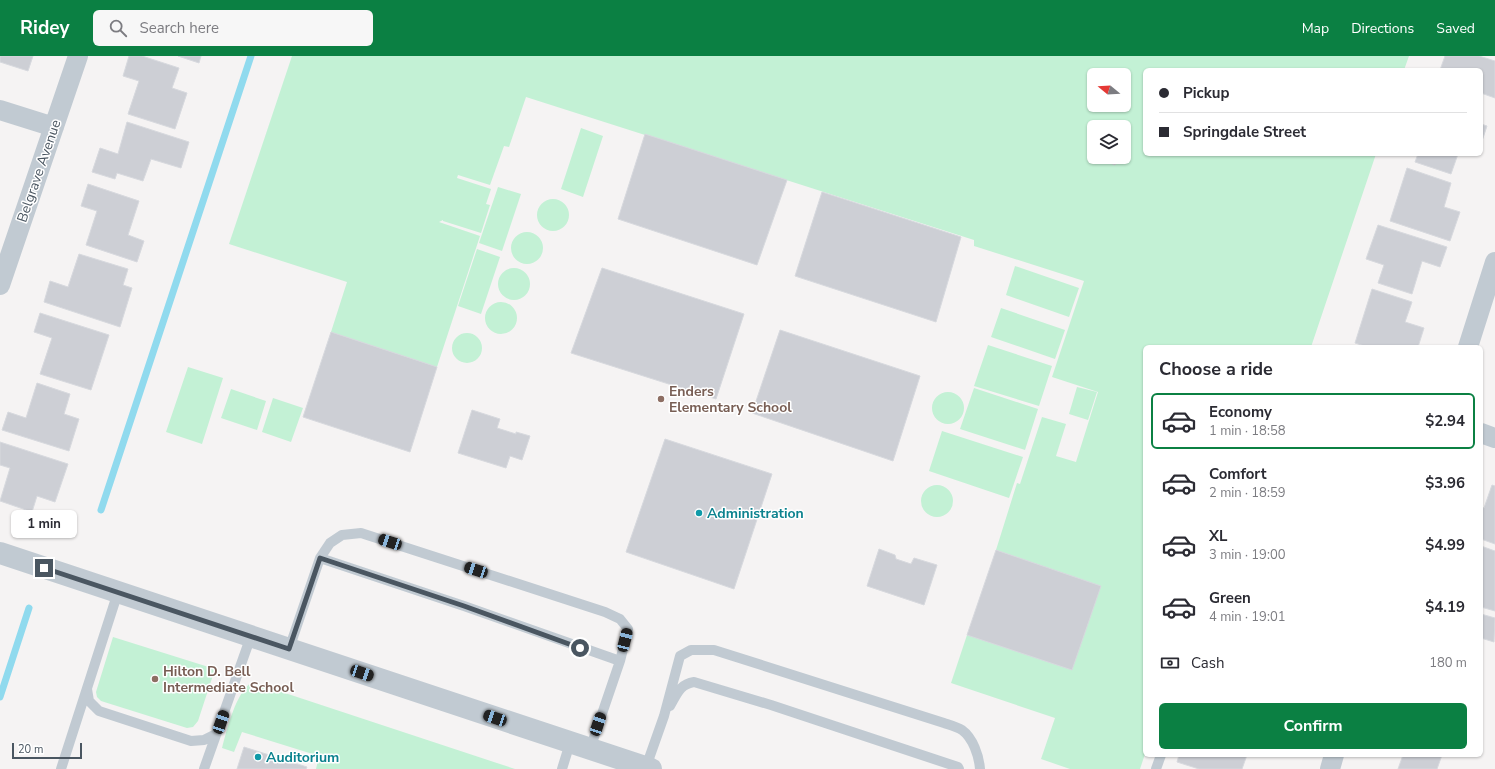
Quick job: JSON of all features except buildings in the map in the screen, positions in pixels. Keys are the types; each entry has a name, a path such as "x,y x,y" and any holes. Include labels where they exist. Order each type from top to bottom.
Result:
{"street":[{"name":"Belgrave Avenue","path":"0,285 78,56"},
{"path":"0,110 54,127"},
{"path":"1469,345 1495,262"},
{"path":"1483,434 1495,438"},
{"path":"0,554 648,768"},
{"path":"1330,769 1333,757"}],"lane":[{"path":"289,649 320,558 330,542 342,535 361,533 605,612 620,619 628,629 620,661 580,746 562,769"},
{"path":"320,558 464,606 620,661"},
{"path":"61,769 118,592"},
{"path":"204,769 251,636"},
{"path":"648,768 680,656 691,650 714,650 962,730 974,748 979,760 980,769"},
{"path":"664,716 686,683 694,682 778,708 959,769"},
{"path":"86,690 89,701 99,711 191,741 204,740 216,734"},
{"path":"1156,769 1160,757"}],"green space":[{"path":"292,56 1409,56 1405,68 1143,68 1143,156 1375,156 1312,345 1143,345 1144,757 1140,769 1070,769 1041,759 1055,718 951,683 967,635 1100,586 996,550 1017,483 1020,484 1042,417 1066,424 1056,456 1076,462 1098,392 1052,377 1084,281 974,246 974,240 526,97 509,147 504,146 490,185 458,175 457,178 491,189 486,204 490,205 481,233 443,220 439,222 480,236 437,367 331,332 347,282 229,244"},
{"path":"581,128 603,136 583,197 561,189"},
{"path":"498,187 521,194 502,251 479,243"},
{"path":"553,199 564,204 569,215 564,226 553,231 542,226 537,215 542,204"},
{"path":"527,232 538,237 543,248 538,259 527,264 516,259 511,248 516,237"},
{"path":"477,249 500,257 481,314 458,306"},
{"path":"1015,266 1079,288 1069,317 1006,295"},
{"path":"514,268 525,273 530,284 525,295 514,300 503,295 498,284 503,273"},
{"path":"501,302 512,307 517,318 512,329 501,334 490,329 485,318 490,307"},
{"path":"1001,308 1065,330 1055,359 991,337"},
{"path":"467,333 478,337 482,348 478,359 467,363 456,359 452,348 456,337"},
{"path":"988,345 1052,366 1039,406 974,386"},
{"path":"188,367 223,378 202,444 166,432"},
{"path":"1077,387 1097,392 1088,420 1069,414"},
{"path":"974,388 1038,409 1025,450 960,429"},
{"path":"231,389 266,401 257,430 221,418"},
{"path":"948,392 959,397 964,408 959,419 948,424 937,419 932,408 937,397"},
{"path":"273,398 303,408 291,442 262,432"},
{"path":"942,431 1023,457 1009,498 929,471"},
{"path":"937,485 948,490 953,501 948,512 937,517 926,512 921,501 926,490"},
{"path":"113,637 215,669 198,721 193,727 187,728 101,701 97,697 96,692"},
{"path":"252,682 515,769 316,769 319,756 242,732 234,752 222,748 229,721 237,702 246,687"}],"waterway":[{"path":"101,510 251,56"},
{"path":"0,697 29,608"}],"place":[{"name":"Enders Elementary School","path":"661,399"},
{"name":"Administration","path":"699,513"},
{"name":"Hilton D. Bell Intermediate School","path":"155,679"},
{"name":"Auditorium","path":"258,757"}],"route":[{"path":"44,568 289,649 320,558 464,606 580,648"}]}
